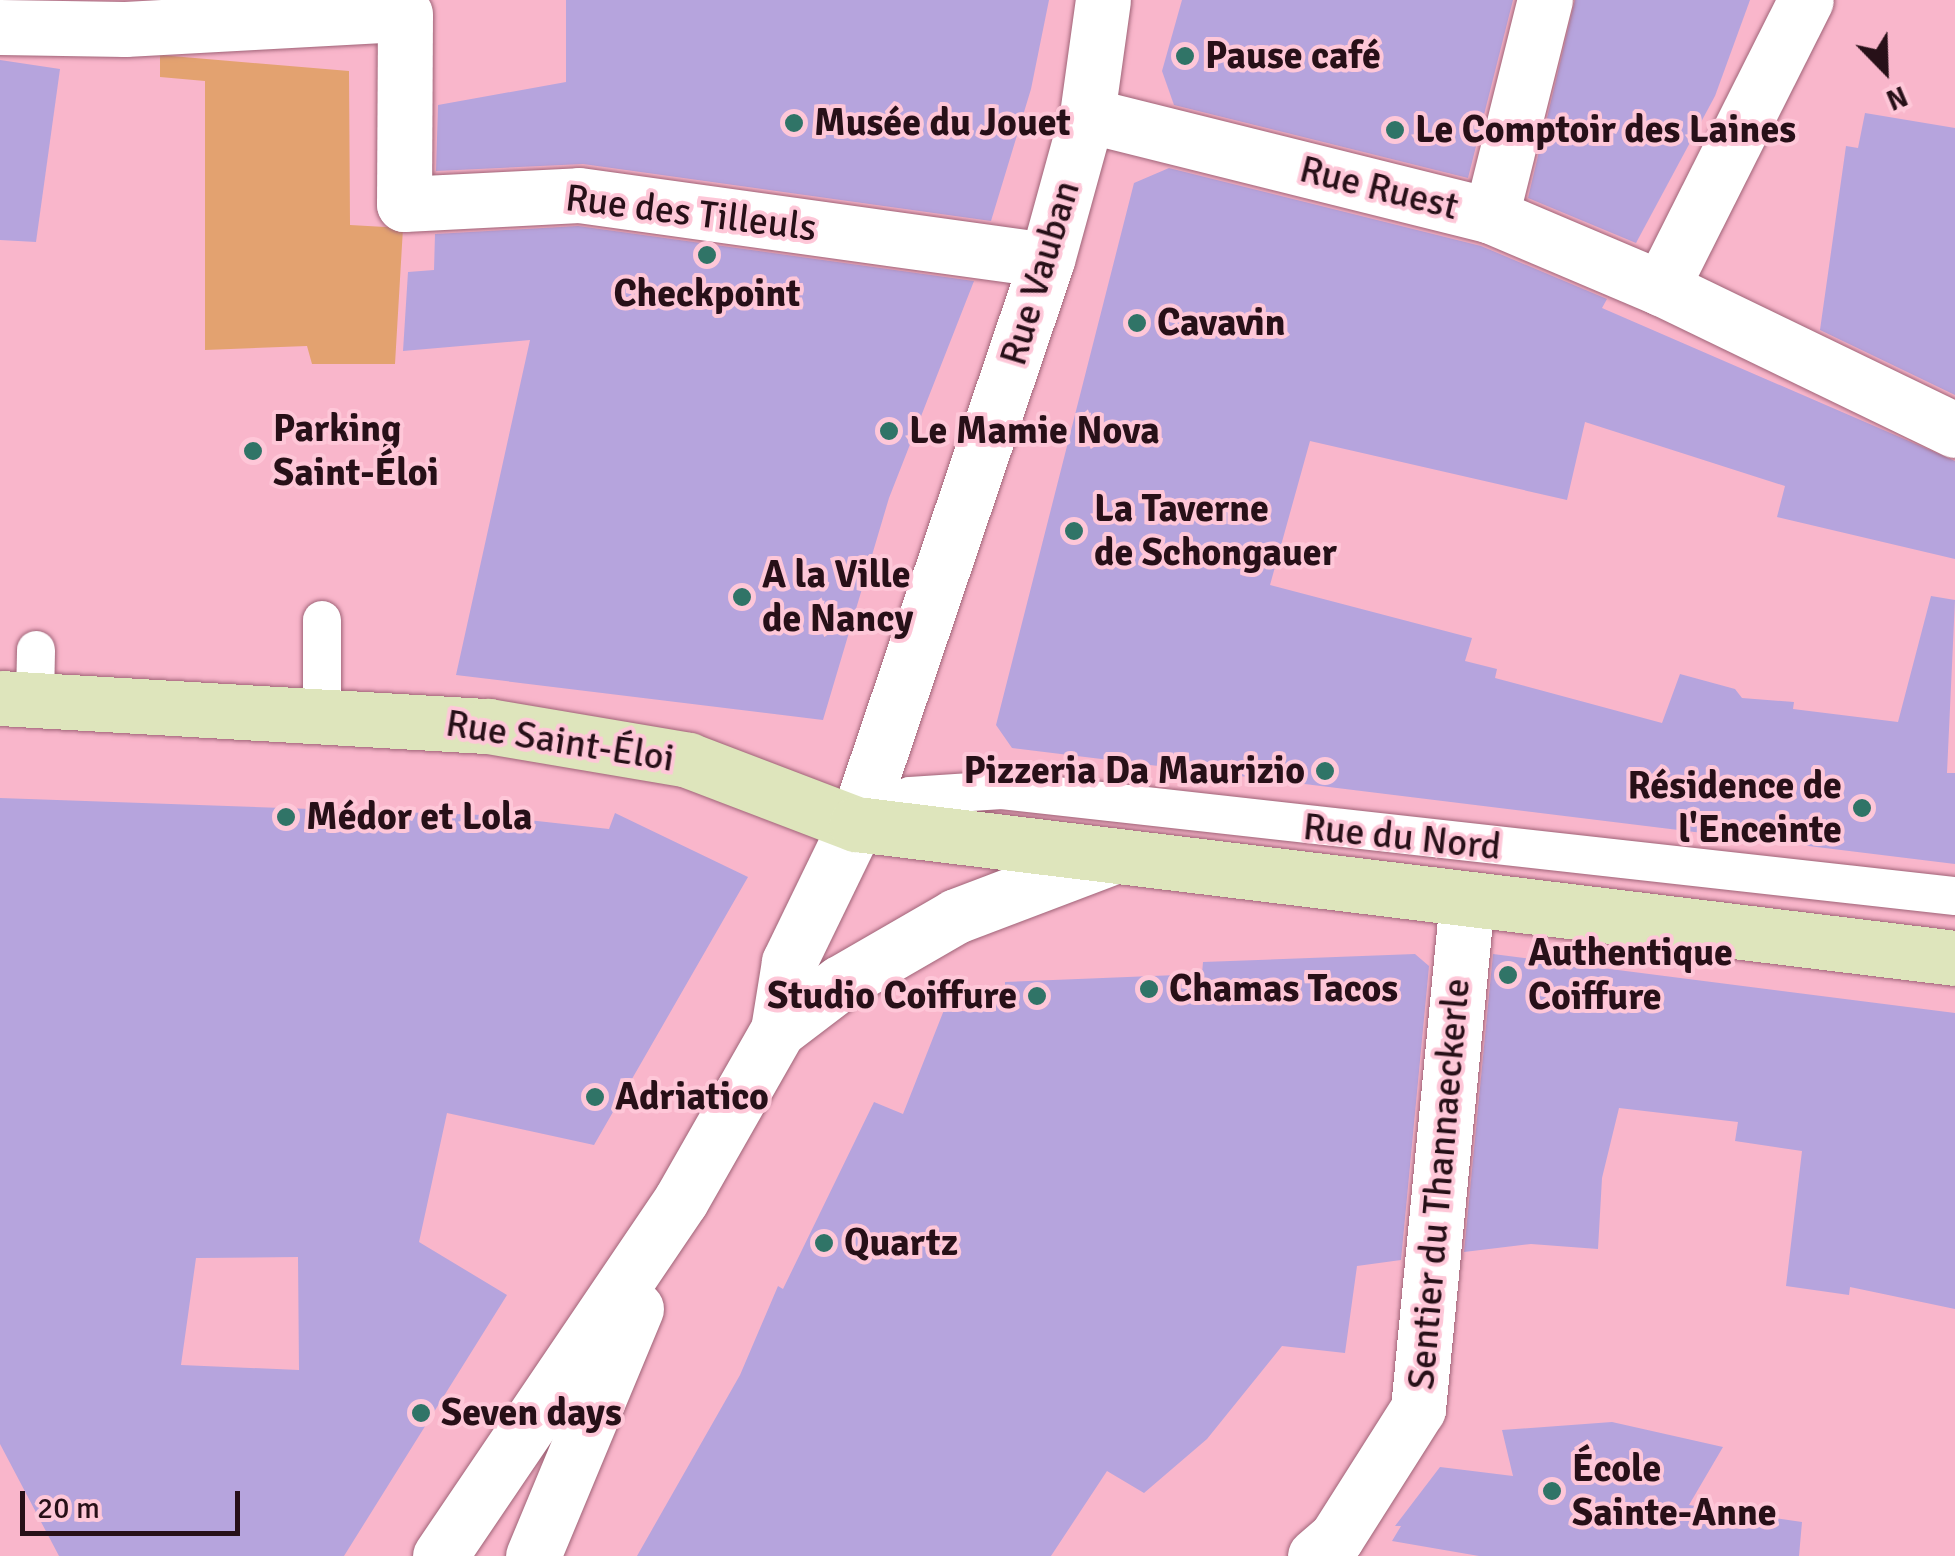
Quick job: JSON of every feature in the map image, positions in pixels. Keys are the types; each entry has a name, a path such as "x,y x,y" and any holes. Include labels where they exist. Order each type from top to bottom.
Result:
{"street":[{"name":"Rue Vauban","path":"856,824 1046,260 1087,115 1103,0"},
{"path":"1491,216 1545,0"},
{"path":"1661,288 1806,0"},
{"path":"0,27 125,29 409,7"},
{"name":"Rue des Tilleuls","path":"409,7 404,204 579,195 1046,260"},
{"name":"Rue Ruest","path":"1087,115 1491,216 1661,288 1955,430"},
{"name":"Rue Saint-Éloi","path":"24,682 488,726 688,760 856,824 1106,859"},
{"path":"840,984 854,895 856,824"},
{"path":"440,1556 681,1200 778,1030 790,962 856,824"},
{"path":"778,1030 840,984 956,916 1106,859"},
{"name":"Rue du Nord","path":"1106,859 1955,958"},
{"name":"Sentier du Thannaeckerle","path":"1315,1556 1336,1538 1418,1409 1467,900"},
{"path":"533,1556 681,1200"}],"lane":[{"path":"322,620 322,712"},
{"name":"Rue du Nord","path":"856,824 910,796 1002,790 1955,896"}],"shaded area":[{"path":"160,55 349,71 350,225 403,228 395,364 312,364 307,346 205,350 205,81 160,77"}],"building":[{"name":"Musée du Jouet","path":"566,0 1049,0 1031,89 991,221 583,164 436,171 438,105 566,82"},
{"path":"1182,0 1513,0 1468,178 1174,105 1162,71"},
{"path":"1575,0 1750,0 1715,96 1636,243 1528,198"},
{"path":"0,60 60,69 36,242 0,240"},
{"path":"1865,113 1955,128 1955,395 1820,330 1846,146 1858,148"},
{"path":"1169,168 1481,246 1607,299 1602,308 1955,461 1955,559 1777,517 1785,486 1585,422 1567,500 1310,441 1270,585 1472,638 1465,661 1497,669 1495,678 1662,723 1680,674 1735,689 1742,698 1794,702 1793,709 1898,722 1931,596 1955,600 1947,773 1955,773 1955,864 1012,748 996,725 1134,183"},
{"path":"578,226 974,281 889,498 823,720 456,675 530,340 403,351 408,272 434,270 435,234"},
{"path":"0,798 483,815 609,829 615,813 748,877 594,1145 447,1113 419,1242 507,1295 344,1556 59,1556 0,1444","holes":["298,1257 299,1370 181,1365 196,1258"]},
{"path":"1415,954 1429,966 1401,1260 1357,1266 1345,1353 1282,1346 1207,1439 1144,1493 1107,1471 1051,1556 637,1556 740,1375 778,1286 783,1289 874,1102 903,1114 944,1010 980,1012 979,992 1005,992 1005,982 1202,974 1203,962"},
{"path":"1493,954 1955,1013 1955,1309 1850,1287 1849,1295 1786,1286 1802,1151 1735,1141 1738,1122 1619,1108 1602,1178 1598,1249 1531,1244 1464,1252"},
{"name":"École Sainte-Anne","path":"1612,1422 1723,1447 1689,1505 1802,1522 1799,1556 1479,1556 1392,1541 1401,1526 1395,1526 1440,1467 1513,1476 1502,1430"}],"place":[{"name":"Pause café","path":"1185,56"},
{"name":"Musée du Jouet","path":"794,123"},
{"name":"Le Comptoir des Laines","path":"1395,130"},
{"name":"Checkpoint","path":"707,255"},
{"name":"Cavavin","path":"1137,323"},
{"name":"Le Mamie Nova","path":"889,431"},
{"name":"Parking Saint-Éloi","path":"253,451"},
{"name":"La Taverne de Schongauer","path":"1074,531"},
{"name":"A la Ville de Nancy","path":"742,597"},
{"name":"Pizzeria Da Maurizio","path":"1325,771"},
{"name":"Résidence de l'Enceinte","path":"1862,808"},
{"name":"Médor et Lola","path":"286,817"},
{"name":"Authentique Coiffure","path":"1508,975"},
{"name":"Chamas Tacos","path":"1149,989"},
{"name":"Studio Coiffure","path":"1037,996"},
{"name":"Adriatico","path":"595,1097"},
{"name":"Quartz","path":"824,1243"},
{"name":"Seven days","path":"421,1413"},
{"name":"École Sainte-Anne","path":"1552,1491"}]}
